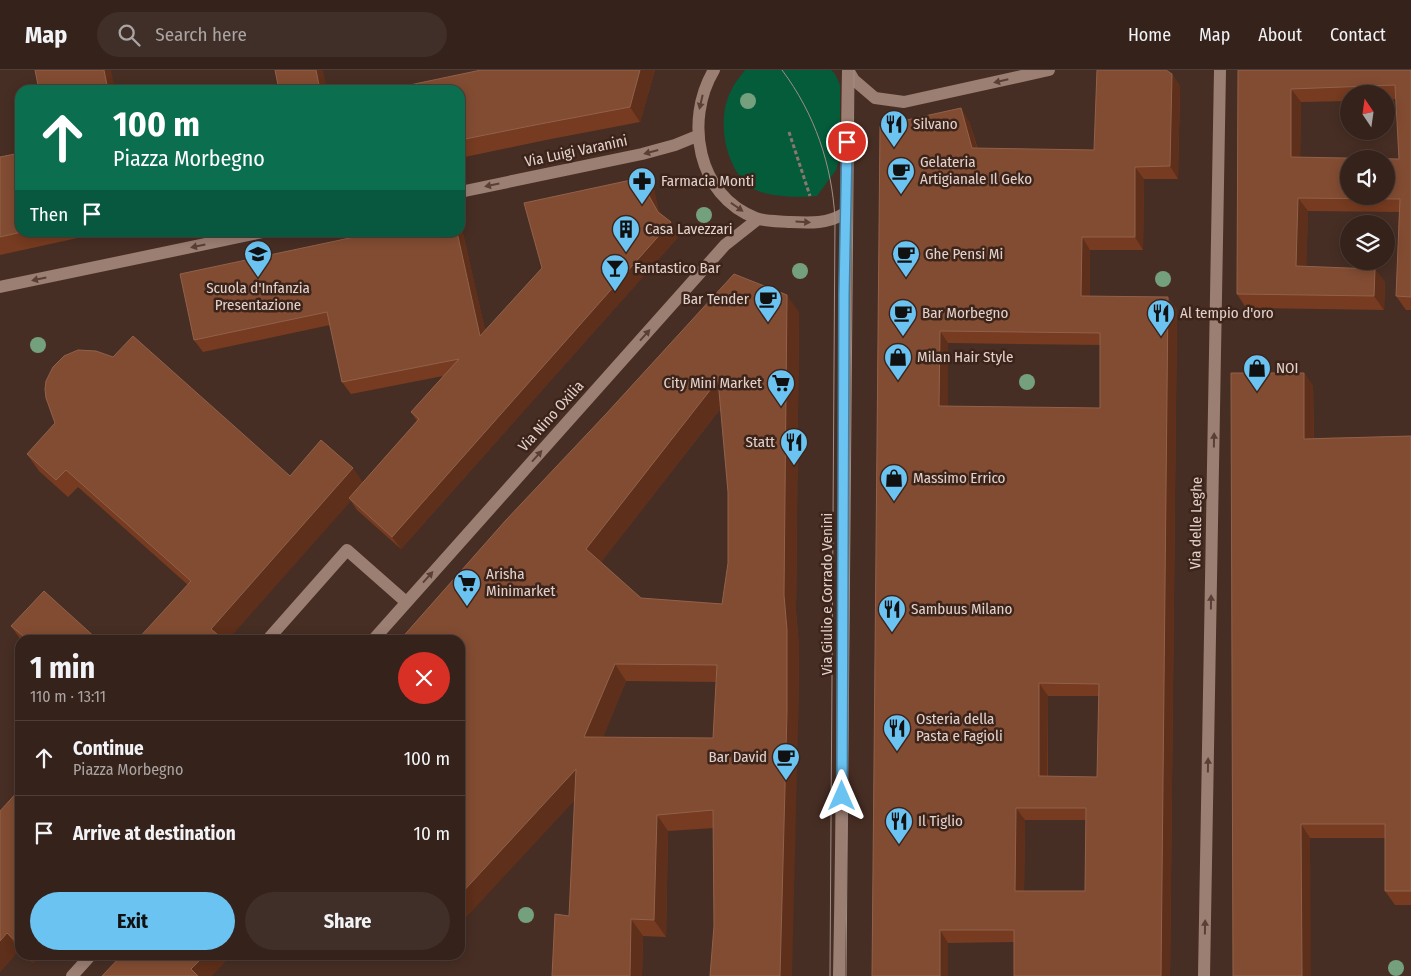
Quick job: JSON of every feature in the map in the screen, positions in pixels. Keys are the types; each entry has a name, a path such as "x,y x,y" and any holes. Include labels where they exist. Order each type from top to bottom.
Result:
{"street":[{"path":"714,70 703,94 698,136 705,166 717,188 733,205 758,219 810,223 835,219 845,213"},
{"path":"848,70 854,80 875,98 904,102 1049,70"},
{"name":"Via Giulio e Corrado Venini","path":"839,976 842,796 845,213 848,70"},
{"name":"Via delle Leghe","path":"1204,976 1220,70"},
{"name":"Via Luigi Varanini","path":"465,191 642,154 675,145 698,136"},
{"name":"Via Nino Oxilia","path":"377,635 726,245 758,219"},
{"path":"0,287 239,237"},
{"path":"272,635 347,550 406,602"},
{"path":"72,976 86,960"}],"path":[{"path":"789,132 810,197"}],"green space":[{"path":"745,70 831,70 835,74 840,85 840,156 836,170 817,196 791,197 772,195 755,190 740,177 728,153 725,140 724,113 732,89"}],"building":[{"path":"35,70 104,70 107,85 38,85"},
{"path":"275,70 316,70 319,85 278,85"},
{"path":"481,70 640,70 630,107 465,139 465,85 410,85"},
{"path":"1097,70 1166,70 1172,74 1170,166 1135,167 1135,237 1082,237 1081,296 1168,297 1161,976 1014,976 1014,930 940,930 940,976 872,976 880,126 961,108 972,148 1094,150","holes":["940,331 1100,333 1100,408 939,406","1039,683 1099,684 1097,777 1039,776","1016,808 1086,808 1085,891 1015,891"]},
{"path":"1238,70 1411,70 1411,297 1396,296 1400,199 1395,199 1395,159 1399,159 1395,85 1340,85 1340,87 1291,89 1291,157 1340,158 1340,198 1298,198 1296,266 1340,268 1340,270 1375,270 1374,296 1237,294"},
{"path":"15,154 15,234 0,237 0,157"},
{"path":"645,177 649,196 658,212 671,222 392,537 349,498 419,419 411,412 459,359 342,382 327,312 194,340 180,274 354,237 458,237 480,336 542,268 524,203"},
{"path":"734,274 787,295 784,595 787,630 787,712 780,976 710,976 714,926 713,810 657,815 654,920 631,919 630,976 552,976 555,914 569,916 576,769 465,890 465,635 404,635 506,520","holes":["718,380 728,492 728,563 722,604 641,598 586,549","615,664 717,665 713,738 584,737"]},
{"path":"133,336 290,476 321,440 353,468 211,629 218,635 142,635 191,581 66,470 56,480 27,454 55,423 46,398 45,389 46,381 53,367 64,356 78,350 96,351 113,357"},
{"path":"1231,373 1304,373 1304,439 1411,436 1411,891 1385,891 1385,824 1301,824 1302,976 1233,976"},
{"path":"44,591 92,635 22,635 11,626"},
{"path":"15,794 15,940 7,933 0,941 0,811"},
{"path":"117,960 200,960 191,969 198,976 102,976"}],"tram line":[{"path":"782,70 804,104 820,141 830,179 835,219 830,976"},
{"path":"846,976 854,70"}],"place":[{"name":"Silvano","path":"894,148"},
{"name":"Gelateria Artigianale Il Geko","path":"901,195"},
{"name":"Farmacia Monti","path":"642,205"},
{"name":"Casa Lavezzari","path":"626,253"},
{"name":"Scuola d'Infanzia Presentazione","path":"258,278"},
{"name":"Ghe Pensi Mi","path":"906,278"},
{"name":"Fantastico Bar","path":"615,292"},
{"name":"Bar Tender","path":"768,323"},
{"name":"Bar Morbegno","path":"903,337"},
{"name":"Al tempio d'oro","path":"1161,337"},
{"name":"Milan Hair Style","path":"898,381"},
{"name":"NOI","path":"1257,392"},
{"name":"City Mini Market","path":"781,407"},
{"name":"Statt","path":"794,466"},
{"name":"Massimo Errico","path":"894,502"},
{"name":"Arisha Minimarket","path":"467,607"},
{"name":"Sambuus Milano","path":"892,633"},
{"name":"Osteria della Pasta e Fagioli","path":"897,752"},
{"name":"Bar David","path":"786,781"},
{"name":"Il Tiglio","path":"899,845"}],"route":[{"path":"842,796 844,295 847,142"}]}
